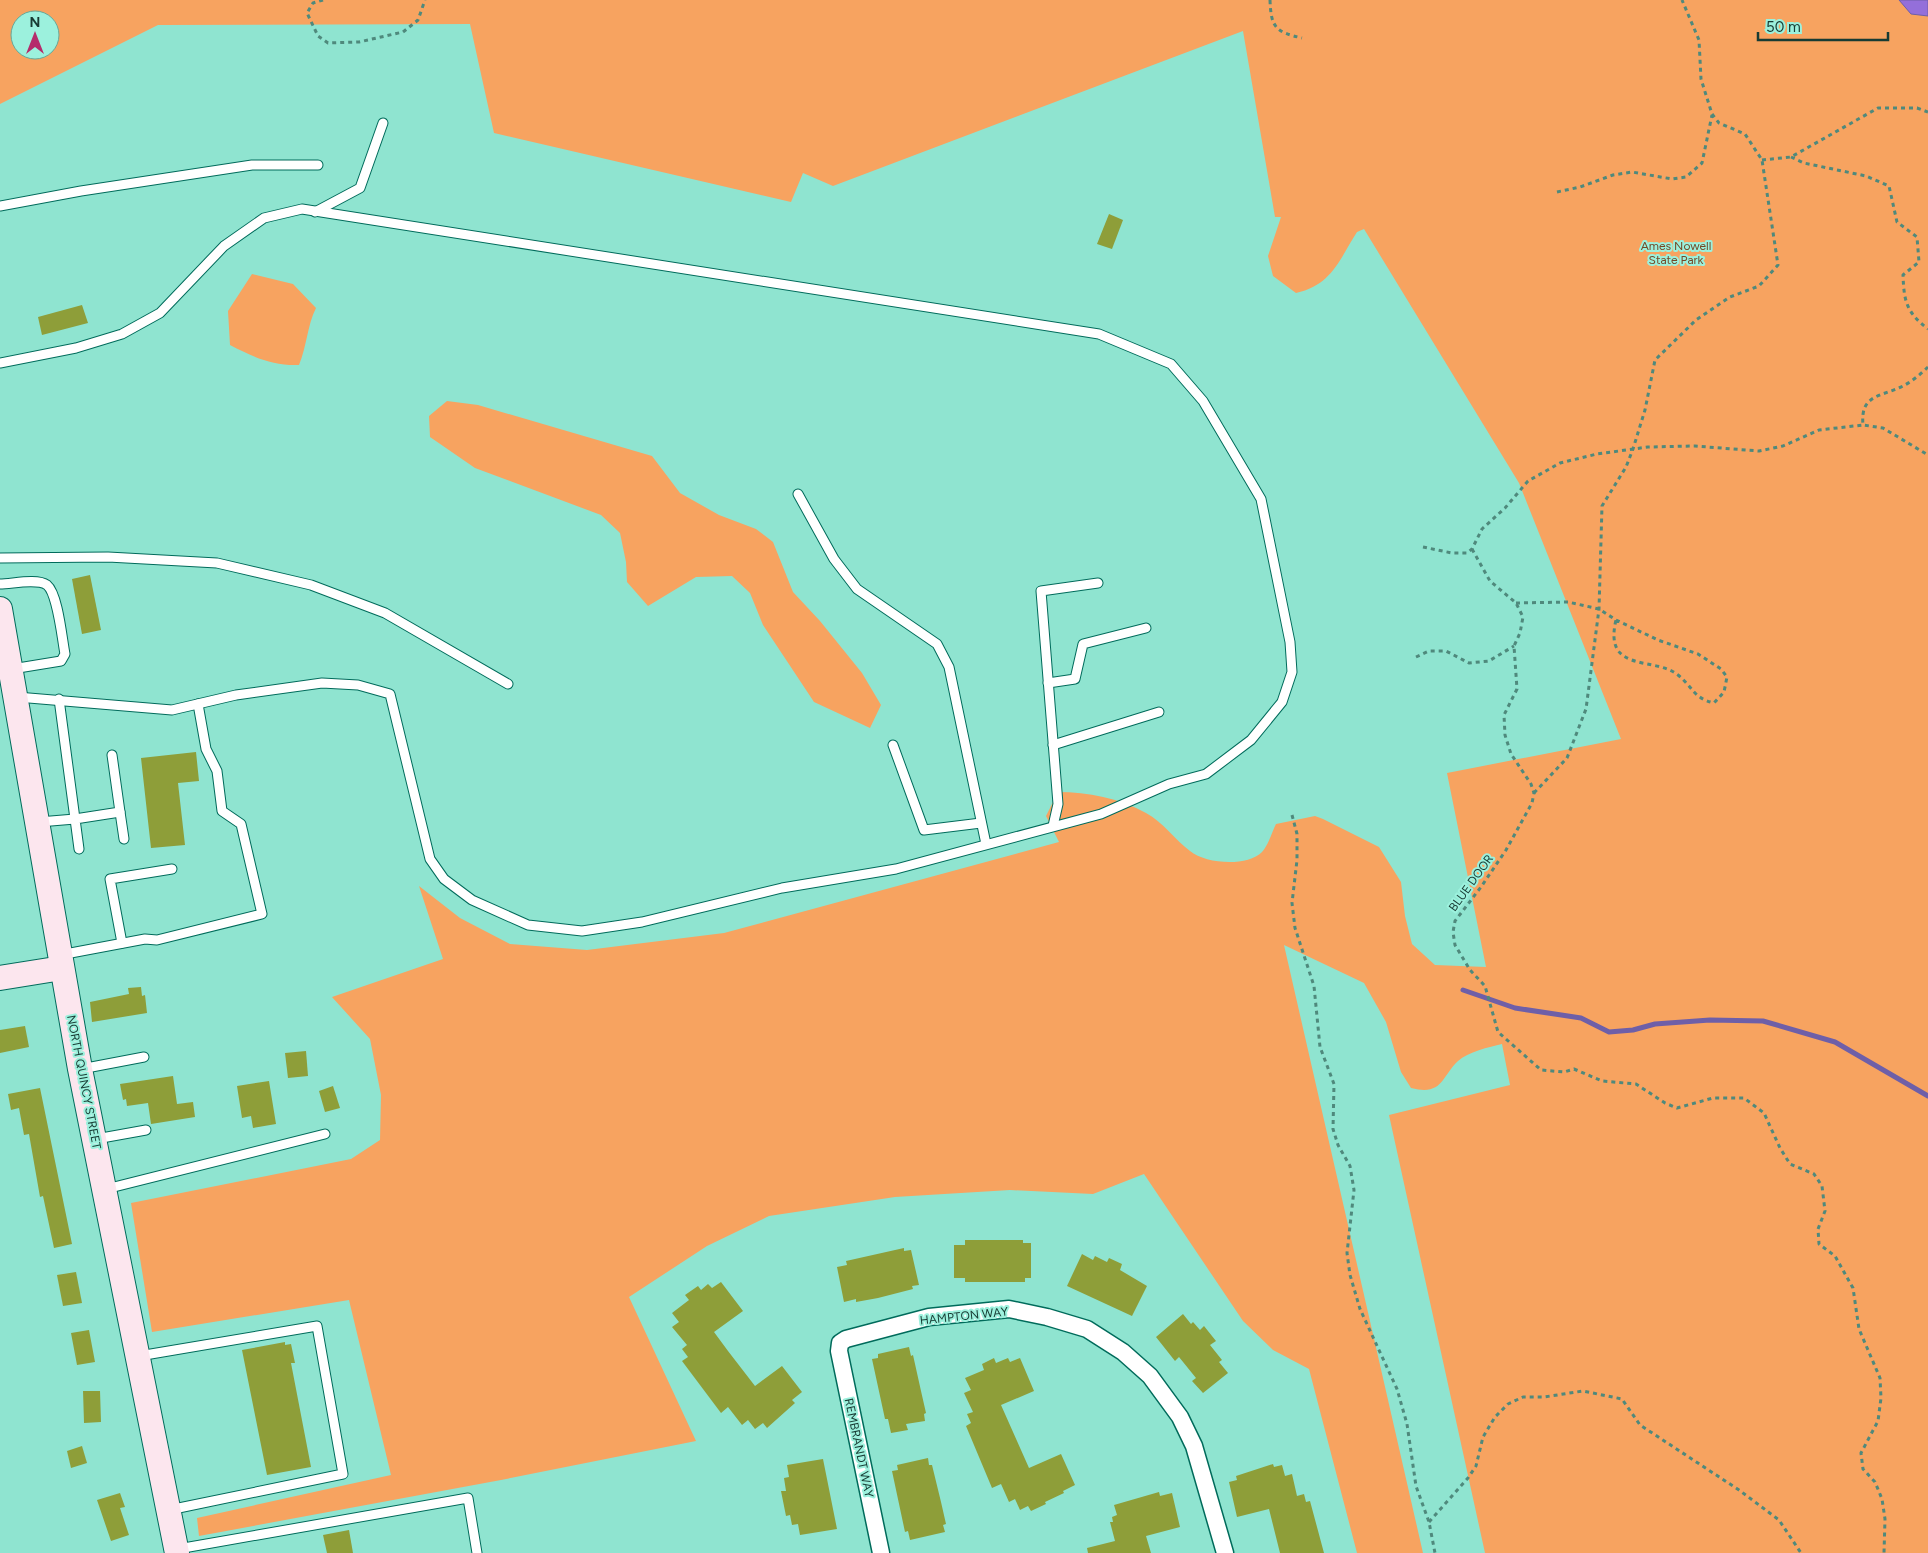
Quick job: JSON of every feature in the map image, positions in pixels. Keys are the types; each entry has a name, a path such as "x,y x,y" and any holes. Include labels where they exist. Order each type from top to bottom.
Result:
{"main road":[{"name":"NORTH QUINCY STREET","path":"0,609 80,1069 106,1189 177,1551"},
{"path":"0,978 61,962"}],"street":[{"name":"HAMPTON WAY","path":"840,1344 846,1339 929,1317 1009,1309 1087,1329 1123,1352 1150,1376 1180,1417 1194,1446 1225,1553"},
{"name":"REMBRANDT WAY","path":"840,1344 839,1351 881,1553"}],"lane":[{"path":"315,212 360,188 383,123"},
{"path":"0,206 81,190 252,165 318,165"},
{"path":"0,363 76,348 122,334 160,313 224,246 264,218 302,209 1099,334 1171,364 1203,401 1261,499 1290,642 1292,672 1282,702 1251,740 1206,774 1169,784 1101,814 896,869 782,888 642,922 582,931 528,925 472,900 444,879 430,859 390,694 358,685 322,683 236,695 172,710 15,697"},
{"path":"798,494 834,559 857,589 937,644 949,667 986,844"},
{"path":"0,558 108,557 217,563 311,585 385,613 508,684"},
{"path":"0,584 34,582 46,584 53,592 65,654 61,661 10,670"},
{"path":"1053,826 1058,804 1041,591 1098,583"},
{"path":"1048,683 1074,679 1083,644 1146,628"},
{"path":"59,700 79,849"},
{"path":"61,962 122,943 145,939 156,940 262,914 241,824 222,811 216,772 206,750 198,704"},
{"path":"1053,746 1159,712"},
{"path":"893,746 924,830 981,824"},
{"path":"112,755 124,839"},
{"path":"37,822 75,819 120,812"},
{"path":"122,943 110,879 172,869"},
{"path":"80,1069 144,1057"},
{"path":"95,1139 146,1130"},
{"path":"106,1189 325,1134"},
{"path":"139,1356 318,1326 343,1474 169,1510"},
{"path":"177,1551 468,1498 477,1553"}],"path":[{"path":"323,0 313,3 307,13 318,36 328,43 360,42 403,32 418,20 425,0"},
{"path":"1270,0 1271,18 1275,28 1288,35 1302,38"},
{"path":"1472,549 1490,581 1516,603 1522,617 1520,633 1514,646 1517,689 1504,715 1505,735 1511,754 1531,784 1534,793 1567,758 1586,709 1599,609 1602,506 1626,467 1633,449 1645,410 1655,360 1696,320 1730,297 1759,286 1778,265 1762,160 1745,134 1719,123 1712,114 1701,79 1700,40 1682,0"},
{"path":"1762,160 1791,157 1878,108 1917,108 1928,112"},
{"path":"1557,192 1580,187 1613,175 1632,172 1672,179 1686,178 1702,163 1712,114"},
{"path":"1791,157 1804,163 1866,176 1889,186 1897,222 1917,237 1919,262 1903,275 1904,300 1920,323 1928,329"},
{"path":"1863,425 1862,414 1864,405 1877,395 1904,386 1928,367"},
{"path":"1423,547 1452,553 1467,553 1472,549 1482,529 1505,508 1528,481 1560,463 1598,454 1633,449 1695,446 1759,451 1783,446 1819,430 1863,425 1883,428 1928,455"},
{"path":"1516,603 1568,602 1599,609 1616,620 1706,659 1721,669 1727,677 1724,692 1714,703 1701,700 1678,674 1628,659 1616,647 1613,633 1616,620"},
{"path":"1416,657 1429,651 1446,651 1469,663 1489,661 1514,646"},
{"name":"BLUE DOOR","path":"1534,793 1532,803 1506,850 1482,887 1455,921 1453,932 1455,945 1470,970 1485,986 1498,1032 1541,1070 1564,1072 1574,1069 1602,1081 1636,1084 1665,1103 1677,1108 1713,1098 1744,1098 1764,1113 1780,1148 1790,1164 1814,1174 1822,1186 1825,1211 1818,1229 1819,1244 1836,1256 1845,1270 1853,1288 1859,1329 1880,1378 1881,1398 1878,1421 1861,1453 1863,1469 1875,1482 1882,1499 1885,1520 1884,1553"},
{"path":"1292,814 1297,834 1298,860 1292,903 1295,928 1314,986 1320,1047 1334,1084 1333,1129 1338,1145 1350,1166 1354,1190 1347,1253 1350,1275 1360,1309 1397,1388 1407,1424 1416,1486 1429,1522 1435,1553"},
{"path":"1429,1522 1468,1478 1476,1466 1483,1437 1495,1417 1508,1404 1523,1397 1544,1397 1583,1391 1622,1399 1640,1425 1740,1490 1779,1520 1801,1553"}],"green space":[{"name":"Ames Nowell State Park","path":"0,0 1928,0 1928,1553 1485,1553 1389,1115 1510,1085 1502,1044 1479,1050 1462,1058 1452,1067 1440,1084 1435,1087 1422,1090 1411,1088 1401,1072 1386,1022 1364,983 1284,945 1423,1553 1357,1553 1309,1369 1273,1350 1243,1321 1144,1174 1093,1194 1010,1190 895,1197 769,1216 707,1246 629,1297 696,1441 501,1480 199,1536 197,1518 391,1475 349,1300 152,1332 131,1203 351,1159 380,1140 381,1095 370,1039 332,997 443,959 419,886 460,918 510,944 587,950 724,933 1059,842 1046,816 1058,792 1069,792 1103,797 1136,808 1158,821 1190,851 1206,859 1216,861 1237,862 1255,857 1262,852 1268,843 1276,824 1315,816 1323,819 1379,847 1401,882 1405,916 1412,944 1435,965 1486,967 1447,773 1621,739 1519,483 1364,229 1357,232 1333,270 1318,284 1296,293 1273,276 1268,256 1281,217 1275,217 1243,31 833,186 803,173 791,202 494,133 470,24 158,25 0,104"},
{"path":"252,274 293,284 316,308 299,365 280,364 263,360 230,345 228,311"},
{"path":"447,401 478,405 652,456 680,493 719,515 756,529 773,542 793,592 820,621 862,673 881,705 870,728 814,702 763,625 750,593 732,576 696,577 648,606 627,582 626,562 620,533 601,515 475,468 430,437 429,416"}],"shaded area":[{"path":"1899,0 1928,0 1928,16 1911,14"}],"building":[{"path":"1109,214 1123,220 1112,249 1097,244"},
{"path":"82,305 88,323 42,335 38,317"},
{"path":"90,575 101,630 82,634 72,579"},
{"path":"196,752 199,781 178,783 185,845 151,848 141,758"},
{"path":"141,987 142,996 145,995 147,1013 92,1022 90,1002 129,994 128,988"},
{"path":"25,1026 29,1047 0,1053 0,1030"},
{"path":"306,1051 308,1076 288,1078 285,1053"},
{"path":"173,1076 177,1104 193,1102 195,1117 151,1124 148,1103 127,1106 126,1099 123,1100 120,1084"},
{"path":"269,1081 276,1124 253,1128 251,1116 242,1118 237,1086"},
{"path":"333,1086 340,1108 325,1112 319,1091"},
{"path":"40,1088 72,1244 54,1248 43,1196 40,1197 29,1134 24,1135 19,1108 11,1110 8,1094"},
{"path":"965,1240 1023,1240 1023,1243 1031,1243 1031,1278 1025,1278 1025,1282 965,1282 965,1278 954,1278 954,1245 965,1245"},
{"path":"904,1248 904,1251 911,1250 919,1285 912,1286 913,1289 878,1298 856,1302 856,1299 844,1302 837,1267 847,1265 846,1261"},
{"path":"1082,1254 1093,1260 1095,1256 1107,1262 1109,1258 1122,1264 1120,1270 1147,1286 1132,1316 1067,1286"},
{"path":"76,1272 82,1303 63,1306 57,1275"},
{"path":"721,1282 743,1311 714,1332 755,1386 782,1366 802,1392 792,1400 795,1403 767,1428 763,1423 755,1429 748,1420 742,1425 728,1407 721,1413 682,1361 688,1357 682,1349 687,1345 672,1327 679,1322 672,1313 689,1300 685,1295 698,1286 701,1290 708,1284 712,1288"},
{"path":"1183,1314 1191,1324 1193,1322 1200,1330 1204,1326 1216,1341 1210,1345 1222,1360 1219,1362 1228,1373 1203,1393 1192,1381 1196,1378 1179,1357 1175,1361 1156,1337"},
{"path":"89,1330 95,1362 77,1365 71,1333"},
{"path":"285,1342 285,1345 291,1344 295,1363 291,1363 311,1467 267,1475 242,1350"},
{"path":"909,1347 911,1356 913,1355 926,1413 924,1414 925,1421 906,1424 908,1430 891,1433 888,1419 885,1419 872,1359 878,1358 878,1354"},
{"path":"994,1358 996,1363 1008,1358 1010,1362 1020,1358 1034,1391 1001,1405 1029,1468 1061,1454 1075,1485 1063,1491 1064,1493 1045,1502 1046,1504 1031,1511 1028,1506 1020,1510 1015,1499 1009,1502 1001,1484 992,1488 966,1426 971,1423 967,1414 973,1412 964,1393 971,1390 965,1378 984,1370 982,1364"},
{"path":"83,1391 100,1391 101,1422 84,1423"},
{"path":"82,1446 87,1463 71,1468 67,1451"},
{"path":"928,1458 929,1465 932,1465 941,1502 946,1524 943,1525 945,1532 910,1540 908,1531 905,1532 892,1471 898,1470 897,1465"},
{"path":"823,1459 837,1529 800,1535 798,1524 792,1525 790,1515 786,1516 781,1491 786,1491 784,1478 789,1477 787,1465"},
{"path":"1273,1464 1274,1467 1282,1465 1285,1476 1292,1474 1297,1496 1304,1494 1306,1502 1310,1501 1324,1553 1280,1553 1269,1509 1237,1517 1229,1482 1237,1480 1236,1476"},
{"path":"1159,1492 1160,1496 1172,1493 1180,1527 1146,1536 1151,1553 1088,1553 1087,1548 1115,1541 1110,1522 1113,1522 1112,1517 1117,1515 1114,1505"},
{"path":"120,1493 125,1507 120,1508 129,1535 111,1541 97,1500"},
{"path":"349,1530 353,1553 327,1553 323,1535"}],"waterway":[{"path":"1463,990 1515,1008 1581,1018 1609,1032 1633,1030 1655,1024 1710,1020 1763,1021 1835,1042 1928,1096"}]}
